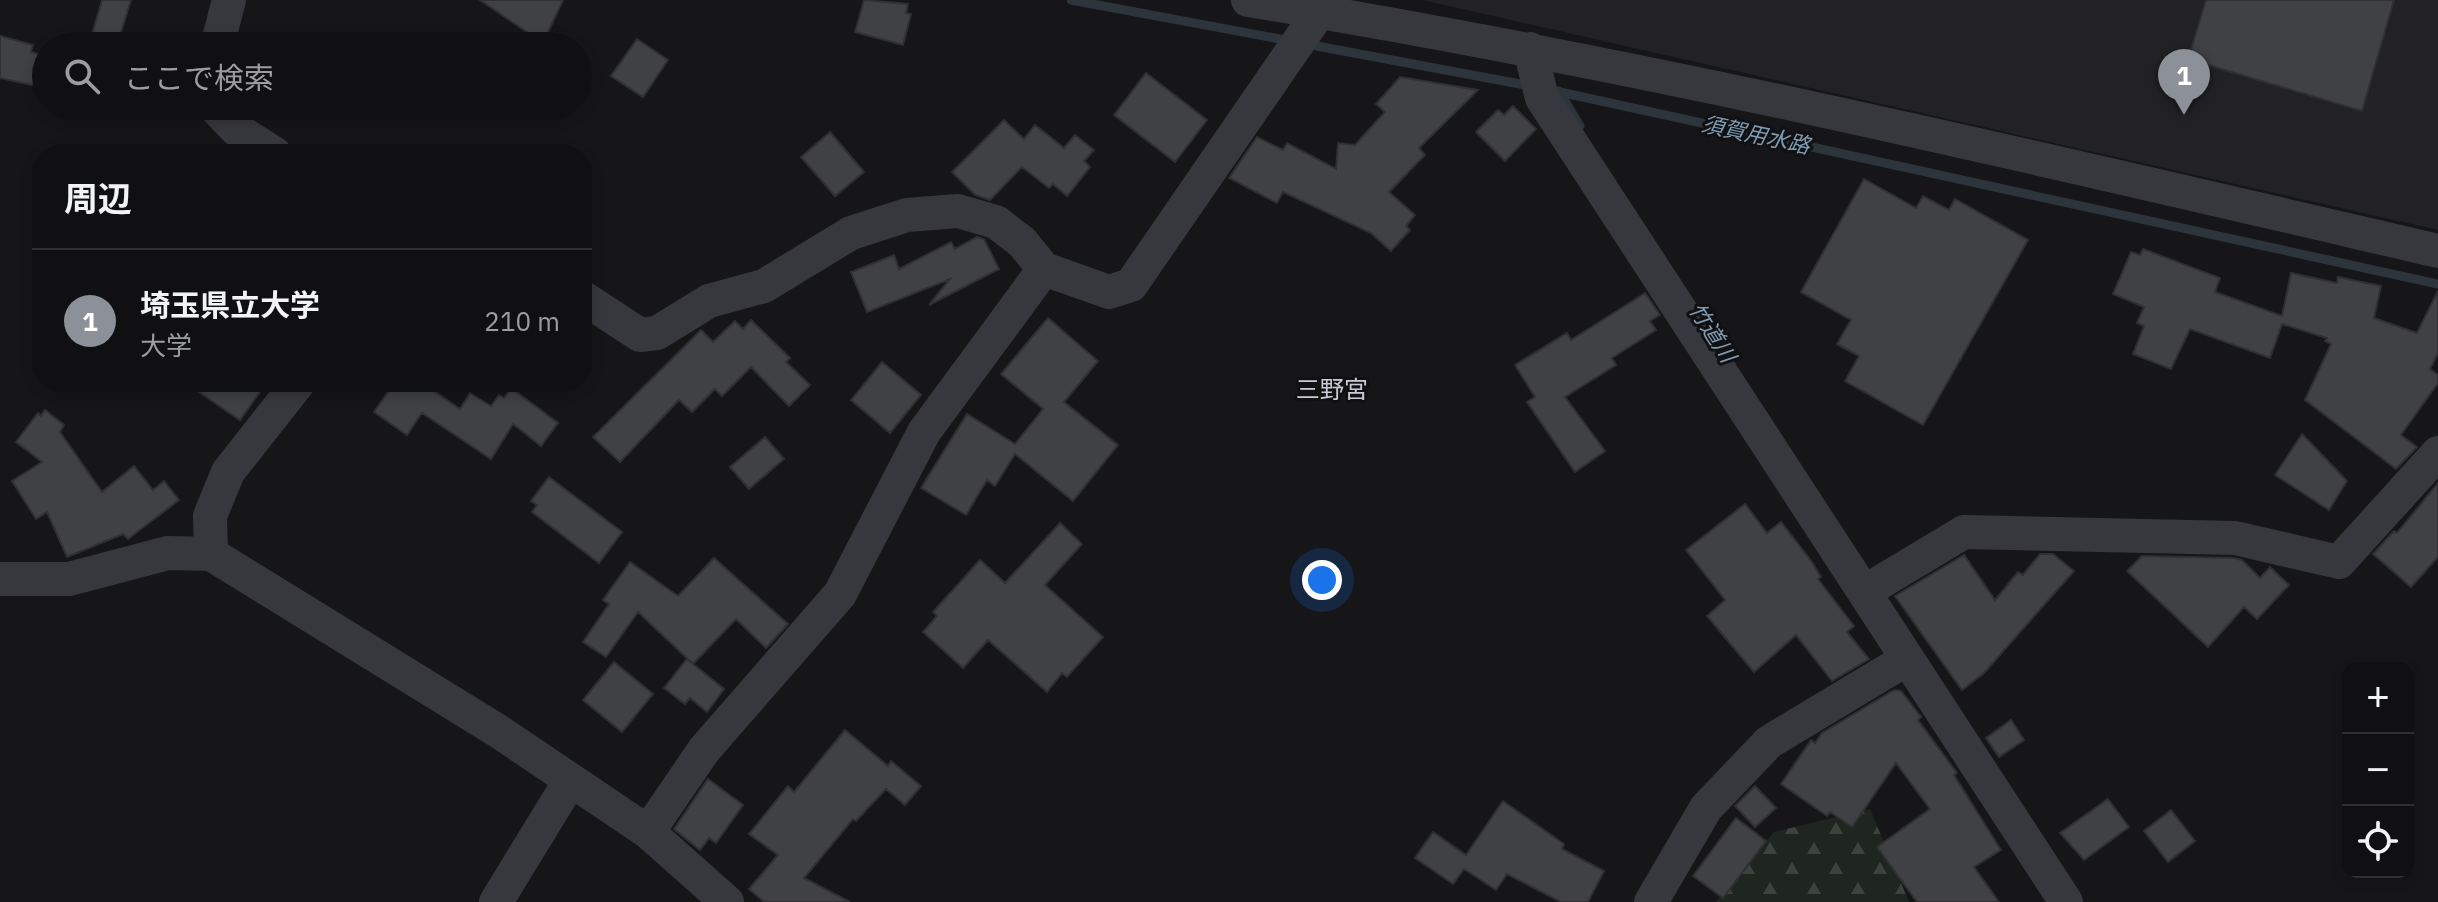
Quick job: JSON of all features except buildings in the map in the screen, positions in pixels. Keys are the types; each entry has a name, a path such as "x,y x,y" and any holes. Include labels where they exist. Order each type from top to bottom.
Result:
{"street":[{"path":"221,32 229,0"},
{"path":"1248,0 1530,49 2055,161 2438,251"},
{"path":"592,304 640,335 657,333 709,301 764,286 851,233 907,215 958,211 996,222 1022,242 1044,269 1109,292 1131,285 1319,12"},
{"path":"1530,49 1542,98 2066,902"},
{"path":"227,120 259,144"},
{"path":"648,832 704,750 840,594 924,432 1044,269"},
{"path":"211,554 210,516 228,472 291,392"},
{"path":"1864,592 1964,532 2235,538 2339,562 2438,453"},
{"path":"0,579 69,579 168,553 211,554 498,731 648,832 727,902"},
{"path":"1651,902 1706,808 1769,742 1907,659"},
{"path":"496,902 570,781"}],"shaded area":[{"path":"1422,0 2438,0 2438,230"}],"green space":[{"path":"1870,809 1909,902 1716,902 1774,832"}],"waterway":[{"name":"須賀用水路","path":"1071,0 1291,41"},
{"name":"須賀用水路","path":"1306,44 1531,86"},
{"name":"須賀用水路","path":"1546,89 2438,284"},
{"name":"竹道川","path":"1559,91 1580,126"}],"place":[{"name":"埼玉県立大学","path":"2184,115"}],"district":[{"name":"三野宮","path":"1332,389"}]}
